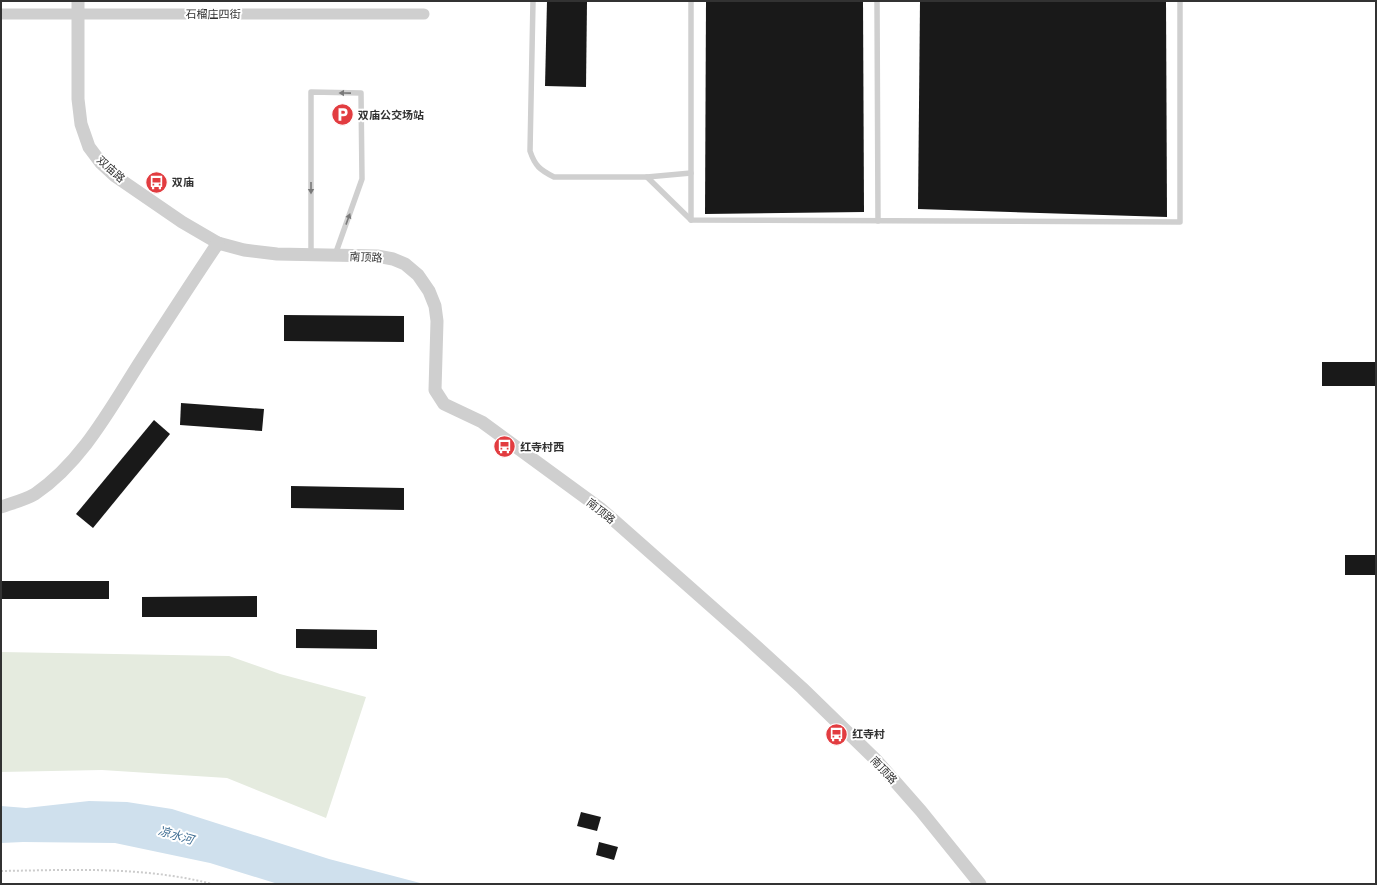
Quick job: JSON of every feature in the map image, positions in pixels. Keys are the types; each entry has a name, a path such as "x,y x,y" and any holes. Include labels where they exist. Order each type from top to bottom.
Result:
{"street":[{"name":"石榴庄四街","path":"1,14 79,7 424,14"},
{"name":"双庙路","path":"79,7 78,99 81,124 89,147 101,163 115,176 182,222 218,243"},
{"name":"南顶路","path":"218,243 244,250 265,253 376,256 393,259 405,264 418,275 429,291 435,306 437,321 435,390 444,404 482,422 601,510 752,642 877,761 921,811 980,884"},
{"path":"1,507 34,495 60,474 77,456 102,422 218,243"}],"lane":[{"path":"533,1 530,151 534,162 543,172 554,177 647,178 691,173"},
{"path":"691,1 691,220"},
{"path":"877,1 878,221"},
{"path":"647,178 691,220 1180,222 1180,1"},
{"path":"311,255 311,92 361,93 362,179 335,255"}],"path":[{"path":"1,871 71,870 145,872 212,884"}],"shaded area":[{"path":"1,652 229,656 280,674 366,697 326,818 227,778 102,770 1,772"}],"water":[{"name":"凉水河","path":"89,801 127,802 172,809 329,859 424,884 278,884 210,863 115,843 1,843 1,806 26,808"}],"building":[{"path":"547,1 587,2 586,87 545,86"},
{"path":"706,1 863,1 864,212 705,214"},
{"path":"920,1 1166,1 1167,217 918,209"},
{"path":"284,315 404,316 404,342 284,341"},
{"path":"1322,362 1376,362 1376,386 1322,386"},
{"path":"181,403 264,409 262,431 180,425"},
{"path":"154,420 170,434 93,528 76,514"},
{"path":"291,486 404,488 404,510 291,508"},
{"path":"1345,555 1376,555 1376,575 1345,575"},
{"path":"1,581 109,581 109,599 1,599"},
{"path":"257,596 257,617 142,617 142,597"},
{"path":"296,629 377,630 377,649 296,648"},
{"path":"581,812 601,817 597,831 577,826"},
{"path":"599,842 618,847 614,860 596,855"}],"place":[{"name":"双庙公交场站","path":"342,115"},
{"name":"双庙","path":"157,182"},
{"name":"红寺村西","path":"504,447"},
{"name":"红寺村","path":"837,734"}]}
